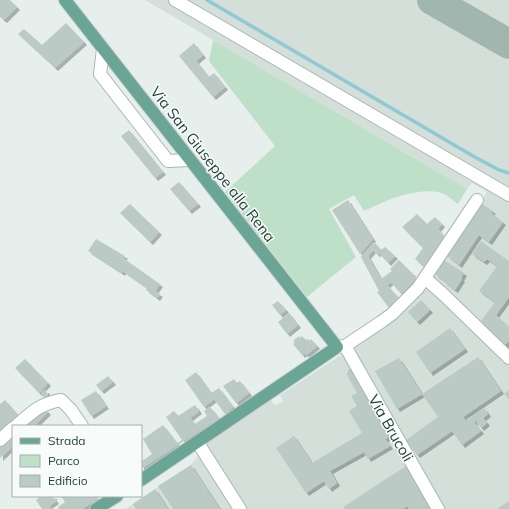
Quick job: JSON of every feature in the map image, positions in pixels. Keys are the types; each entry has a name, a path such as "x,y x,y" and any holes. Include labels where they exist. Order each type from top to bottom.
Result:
{"main road":[{"name":"Via San Giuseppe alla Rena","path":"65,0 190,160 341,347"},
{"path":"142,479 341,347"},
{"path":"96,509 115,497"}],"street":[{"path":"174,0 509,195"},
{"path":"103,49 100,74 168,161 190,160"},
{"path":"341,347 392,314 418,288 477,200"},
{"path":"425,278 509,358"},
{"name":"Via Brucoli","path":"341,347 438,509"},
{"path":"17,425 37,408 50,402 61,400 71,410 81,425"},
{"path":"0,440 12,429"},
{"path":"198,442 240,509"}],"shaded area":[{"path":"145,0 509,0 509,509 126,509 191,465 211,439 271,400 275,406 283,401 280,395 387,325 424,289 486,194 486,191 472,183 467,189"}],"green space":[{"path":"213,40 467,189 458,204 442,193 429,191 410,193 400,196 364,211 354,195 329,209 356,257 307,297 225,192 275,146 209,61"}],"building":[{"path":"0,0 10,0 17,7 4,20 0,17"},
{"path":"66,23 84,42 55,68 18,34 24,29 42,45"},
{"path":"194,43 203,55 196,61 209,77 214,73 225,87 213,97 179,56"},
{"path":"129,130 163,172 155,178 121,136"},
{"path":"179,182 198,204 189,211 170,189"},
{"path":"348,200 373,239 360,254 332,210"},
{"path":"130,204 159,232 150,242 120,213"},
{"path":"482,204 493,211 491,213 503,222 489,242 479,235 459,265 447,256"},
{"path":"417,214 427,224 435,217 442,224 438,229 445,237 424,267 415,259 423,248 402,227"},
{"path":"96,239 125,256 123,258 160,284 155,291 160,294 157,298 146,290 147,288 123,271 122,273 88,251"},
{"path":"481,241 509,261 509,297 496,315 509,327 509,341 505,345 481,321 495,302 479,291 497,266 487,259 484,262 472,254"},
{"path":"374,242 381,250 385,247 395,256 388,263 379,253 377,254 373,250 368,256 381,279 392,271 390,269 399,260 416,279 401,294 391,282 387,285 398,297 389,308 377,292 379,291 361,257"},
{"path":"444,260 464,273 455,290 435,274"},
{"path":"421,300 430,310 417,322 408,312"},
{"path":"278,301 286,310 280,315 272,305"},
{"path":"289,313 298,325 287,334 278,322"},
{"path":"450,328 465,349 430,373 416,352"},
{"path":"299,336 300,338 302,336 306,340 308,339 310,341 311,339 317,346 306,355 305,353 302,355 293,344 295,342 293,341"},
{"path":"478,357 501,391 463,417 466,421 484,408 488,414 483,418 487,423 481,428 476,421 474,422 481,431 462,445 452,431 417,455 406,440 438,417 422,394"},
{"path":"399,358 422,394 397,409 375,371"},
{"path":"25,359 48,383 39,393 15,368"},
{"path":"353,368 391,436 385,439 390,446 368,459 364,452 330,471 337,483 329,489 324,481 306,493 276,448 294,436 312,463 362,433 349,411 357,406 351,396 357,393 347,375 348,370"},
{"path":"196,372 211,393 219,388 233,407 225,414 214,399 204,407 185,380"},
{"path":"108,376 113,382 101,391 96,385"},
{"path":"234,379 237,383 240,381 249,393 236,403 223,386"},
{"path":"46,390 48,396 44,398 41,392"},
{"path":"509,390 509,398 504,394"},
{"path":"96,391 106,406 91,416 81,400"},
{"path":"5,400 19,416 0,434 0,404"},
{"path":"195,405 199,411 190,418 195,424 207,416 204,411 210,407 219,418 142,468 142,461 152,454 143,439 163,425 177,443 182,440 166,417 174,411 178,416"},
{"path":"45,409 48,412 35,425 22,425"},
{"path":"12,435 12,447 0,458 0,446"},
{"path":"191,465 220,509 173,509 158,486"},
{"path":"406,466 431,509 409,509 407,506 403,509 345,509 343,507"},
{"path":"155,489 168,509 136,509 133,504"},
{"path":"40,497 53,497 56,501 49,506 51,509 42,509 36,500"},
{"path":"62,497 100,497 82,509 59,509 58,507 65,502"},
{"path":"509,501 509,509 497,509"}],"waterway":[{"path":"207,0 473,156 499,170 509,173"}],"taxiway":[{"path":"432,0 509,44"}]}
